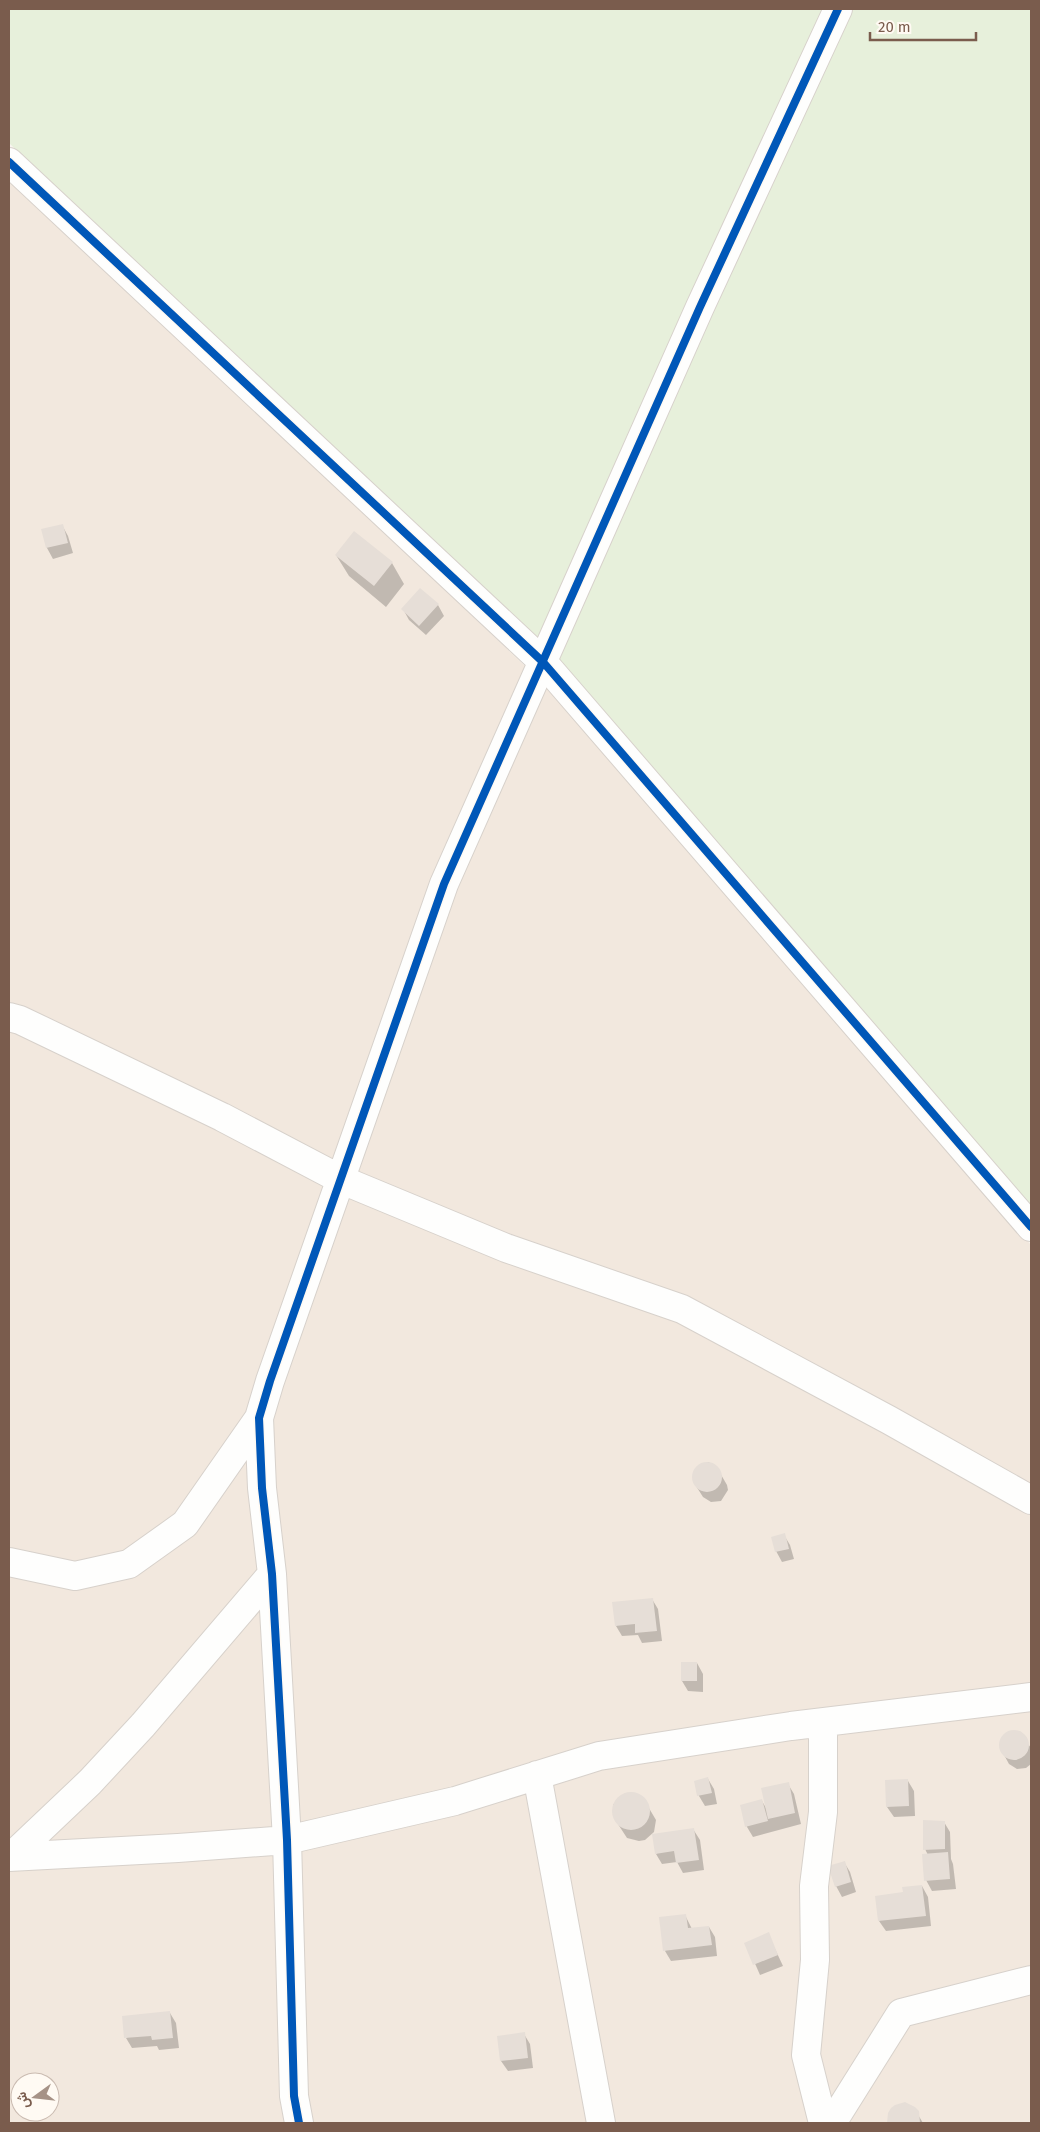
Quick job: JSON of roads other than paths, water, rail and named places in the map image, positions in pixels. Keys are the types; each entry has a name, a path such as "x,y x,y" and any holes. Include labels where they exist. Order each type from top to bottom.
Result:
{"street":[{"path":"299,2123 294,2096 287,1840 272,1574 262,1488 260,1418 270,1381 342,1180 444,884 704,298 838,9"},
{"path":"9,162 543,662 1031,1227"},
{"path":"9,1017 20,1020 222,1117 342,1180 506,1248 682,1309 889,1420 1031,1500"},
{"path":"9,1562 75,1576 129,1564 185,1524 260,1418"},
{"path":"11,1856 90,1782 143,1725 272,1574"},
{"path":"11,1856 178,1848 287,1840 455,1801 599,1756 823,1723 1031,1697"},
{"path":"823,1723 823,1812 814,1886 814,1960 806,2055 823,2123"},
{"path":"537,1775 600,2123"},
{"path":"832,2123 900,2013 1031,1980"}]}
